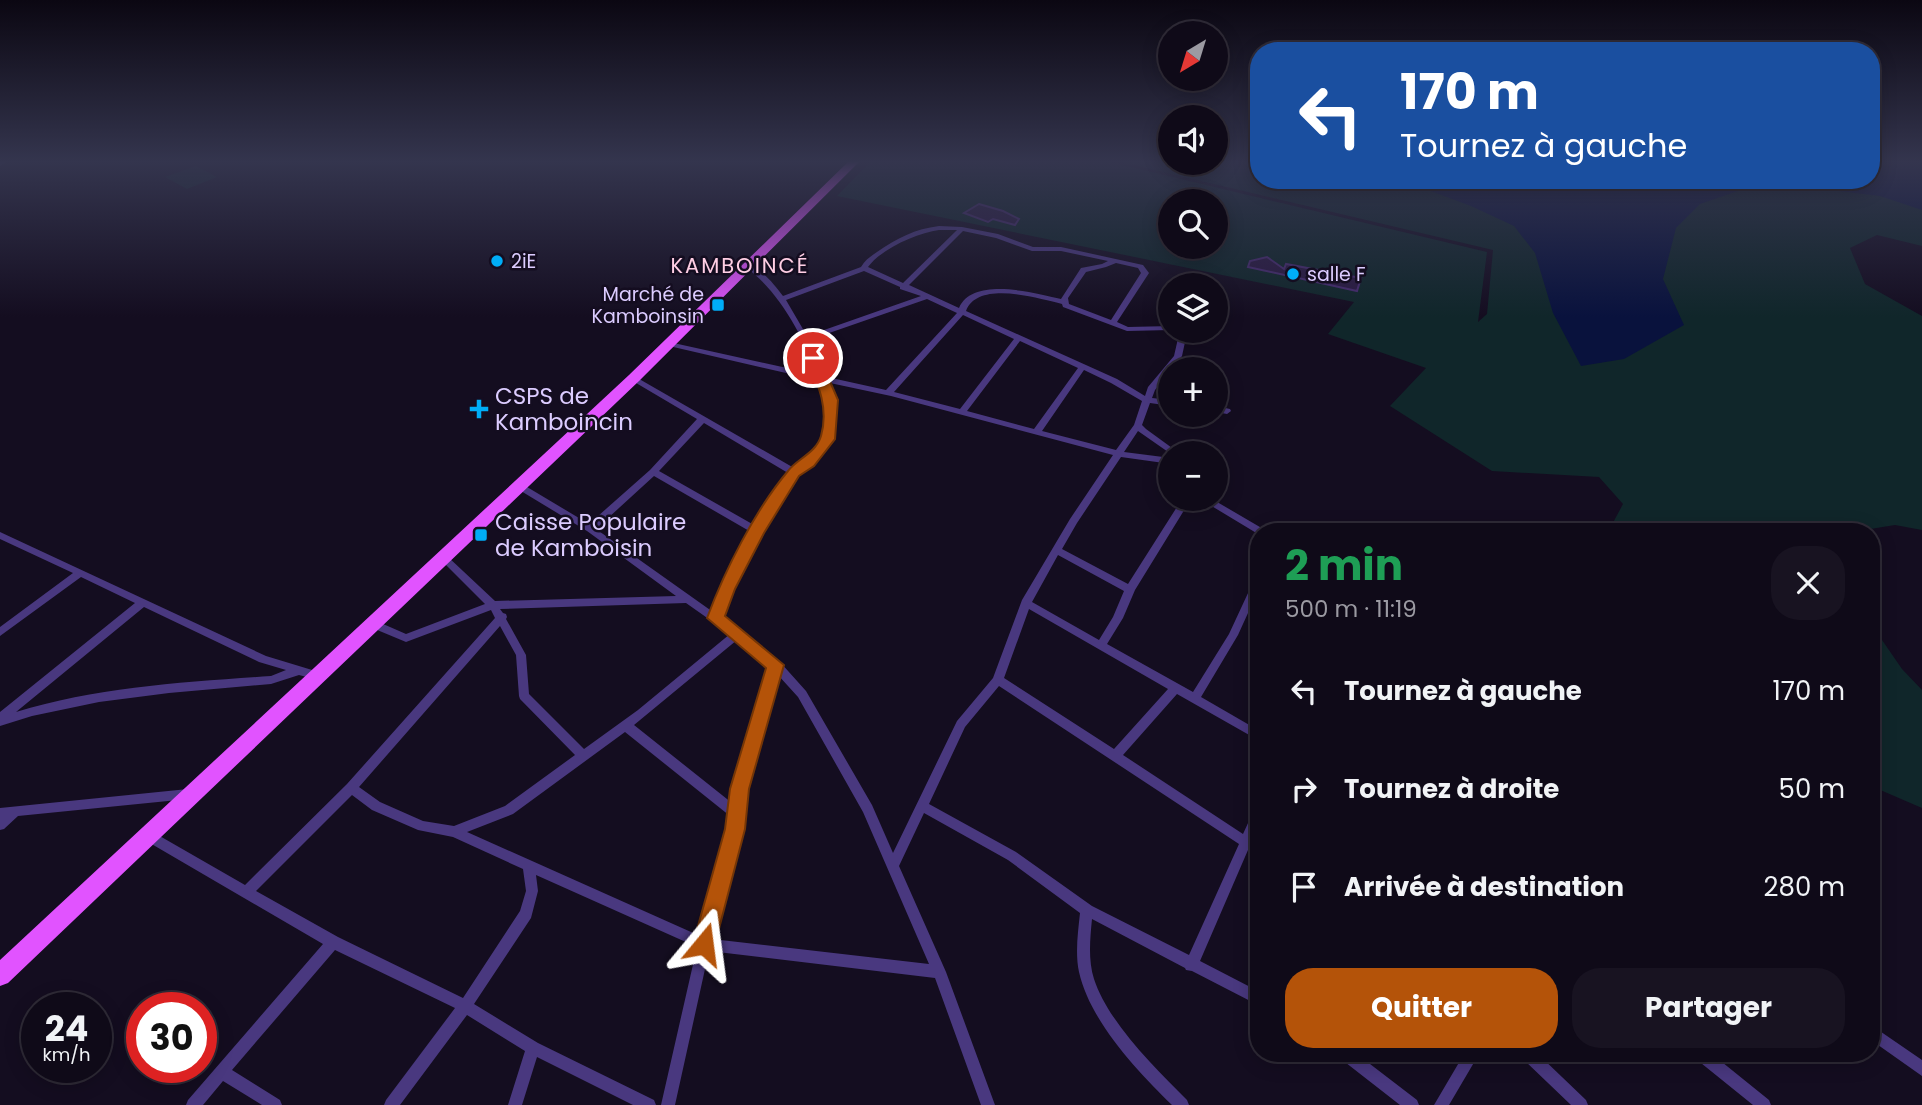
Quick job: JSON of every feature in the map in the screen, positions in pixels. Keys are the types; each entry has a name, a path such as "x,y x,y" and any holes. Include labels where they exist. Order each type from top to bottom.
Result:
{"main road":[{"path":"0,975 634,378 801,214"}],"street":[{"path":"782,299 864,268 869,260 904,234 946,227 1008,239 1032,249 1061,249 1141,266 1145,273 1113,323"},
{"path":"903,287 962,229"},
{"path":"1063,302 1084,270 1104,267 1116,260"},
{"path":"716,618 726,589 757,531 794,472 809,463 828,439 832,409 805,339 782,299 761,274 747,266"},
{"path":"864,268 1082,367 1146,400 1158,401"},
{"path":"888,393 961,313 965,303 972,297 989,292 1013,292 1063,302 1131,329 1158,328"},
{"path":"805,339 926,297"},
{"path":"962,412 1018,339"},
{"path":"893,866 961,724 998,680 1026,603 1073,521 1138,425 1146,400 1178,356 1181,343"},
{"path":"669,344 888,393 1037,430 1120,454 1158,459"},
{"path":"1037,430 1082,367"},
{"path":"634,378 794,472"},
{"path":"590,529 653,472 703,418"},
{"path":"1138,425 1158,441"},
{"path":"653,472 757,531"},
{"path":"519,486 590,529 716,618 776,665 802,694 868,809 939,972 988,1105"},
{"path":"1101,645 1118,618 1130,589 1179,511"},
{"path":"1226,511 1250,525"},
{"path":"0,545 5,537 263,659 319,677"},
{"path":"1058,551 1130,589"},
{"path":"444,558 502,617 521,655 524,696 583,756"},
{"path":"0,632 79,574"},
{"path":"1195,698 1233,635 1250,598"},
{"path":"374,624 406,638 493,606 689,599"},
{"path":"0,720 142,603"},
{"path":"1026,603 1250,729"},
{"path":"246,892 351,788 502,617"},
{"path":"454,832 509,810 625,725 737,634"},
{"path":"668,1105 704,944 726,870 743,776 776,665"},
{"path":"0,720 73,701 271,680 300,670"},
{"path":"998,680 1250,844"},
{"path":"1115,756 1177,688"},
{"path":"625,725 736,813"},
{"path":"351,788 376,806 422,826 454,832 704,944 939,972"},
{"path":"0,813 192,794"},
{"path":"922,806 1012,856 1087,910 1250,994"},
{"path":"0,825 15,812"},
{"path":"1191,965 1250,829"},
{"path":"147,835 333,942 465,1006 533,1048 649,1105"},
{"path":"391,1105 465,1006 526,914 532,891 529,866"},
{"path":"1087,910 1084,937 1088,981 1115,1028 1143,1066 1182,1105"},
{"path":"193,1105 333,942"},
{"path":"1880,1039 1922,1069"},
{"path":"515,1105 533,1048"},
{"path":"1356,1062 1412,1105"},
{"path":"1441,1105 1467,1062"},
{"path":"1536,1062 1581,1105"},
{"path":"1711,1062 1764,1105"},
{"path":"222,1072 275,1105"}],"green space":[{"path":"923,214 1158,214 1158,259 1228,259 1228,214 1326,214 1487,252 1478,322 1487,314 1493,250 1339,214 1922,214 1922,246 1877,235 1850,248 1865,284 1922,316 1922,530 1895,525 1880,527 1880,523 1613,523 1623,504 1599,477 1492,471 1390,406 1426,368 1328,334 1354,302 1228,276 1228,273 1213,273"},
{"path":"1880,637 1902,669 1922,690 1922,808 1880,790"}],"shaded area":[{"path":"1487,214 1690,214 1676,228 1663,279 1684,325 1624,359 1581,366 1553,313 1535,253 1514,226"}],"building":[{"path":"966,214 1008,214 1019,219 1015,225 993,219 988,222"},
{"path":"1267,257 1284,269 1286,264 1361,278 1357,291 1248,267 1250,261"}],"place":[{"name":"2iE","path":"497,261"},
{"name":"salle F","path":"1293,274"},
{"name":"Marché de Kamboinsin","path":"718,305"},
{"name":"CSPS de Kamboincin","path":"479,409"},
{"name":"Caisse Populaire de Kamboisin","path":"481,535"}],"district":[{"name":"KAMBOINCÉ","path":"740,266"}],"route":[{"path":"704,944 726,870 735,829 739,789 776,665 716,618 726,589 757,531 794,472 809,463 828,439 831,400 813,358"}]}
